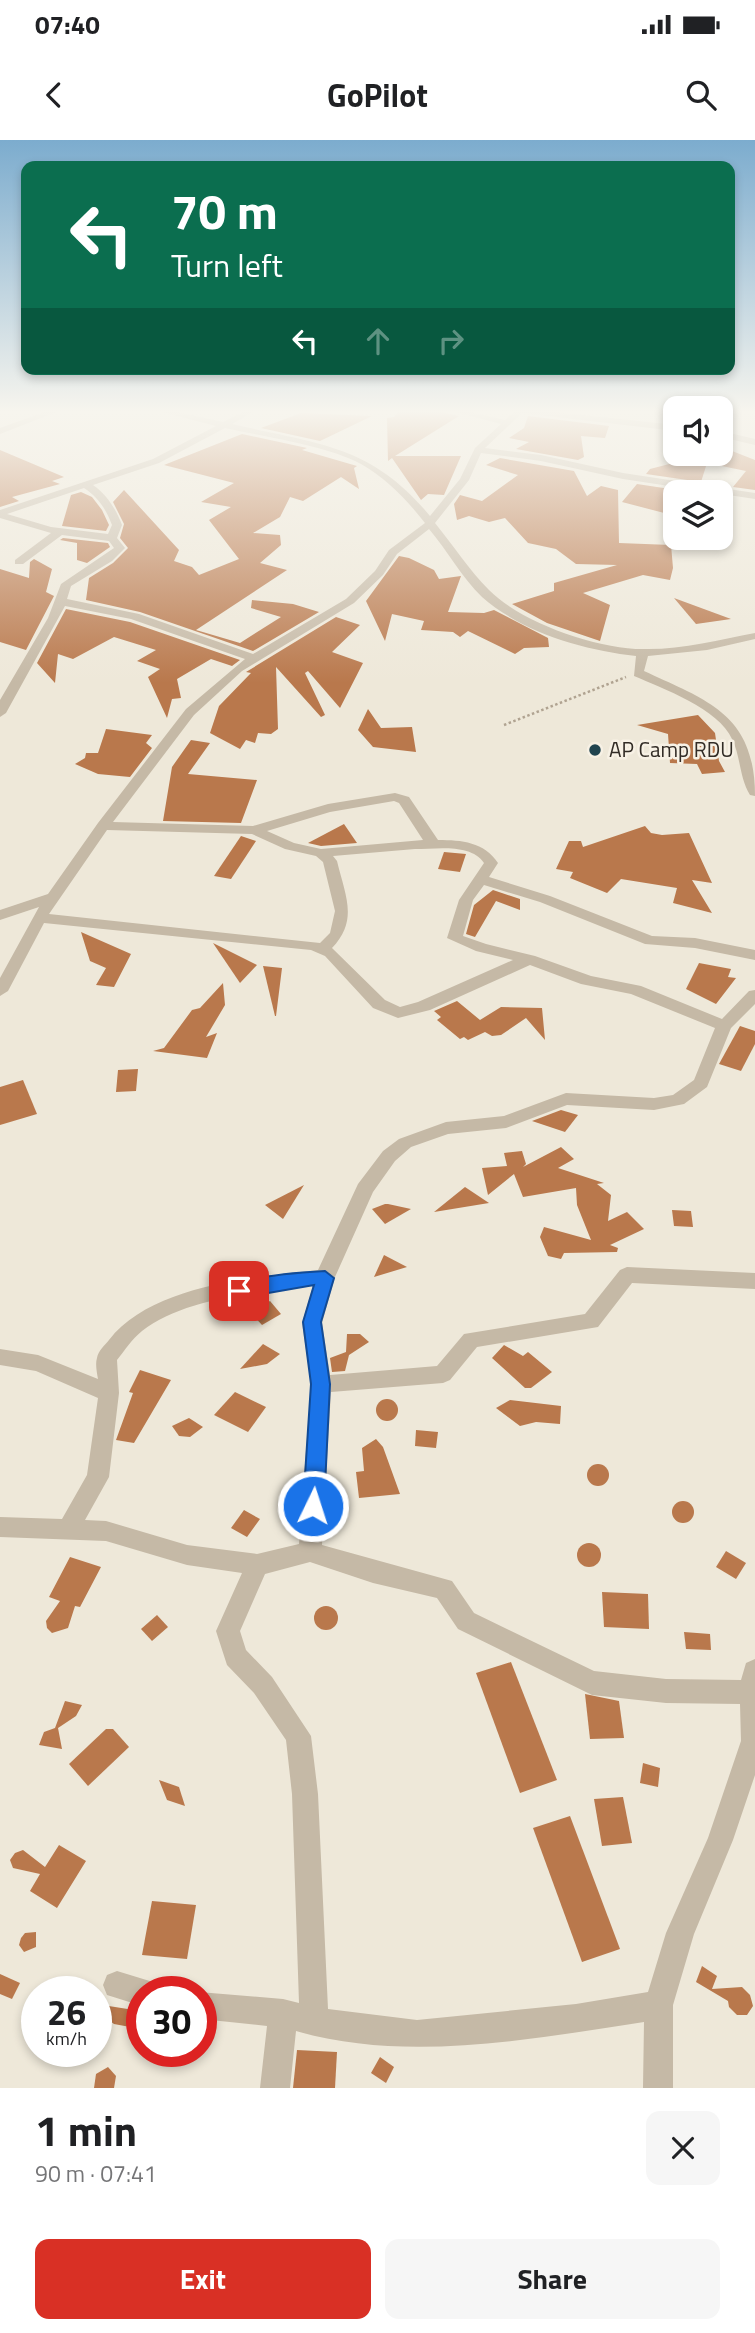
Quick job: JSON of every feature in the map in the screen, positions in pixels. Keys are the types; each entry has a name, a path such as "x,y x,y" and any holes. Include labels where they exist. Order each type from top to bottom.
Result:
{"street":[{"path":"0,514 35,502"},
{"path":"104,502 114,515 117,525 112,538"},
{"path":"409,502 486,594 501,606 566,640 643,653 755,636"},
{"path":"0,990 54,897 103,826 190,712 223,680 253,657 341,608 379,573 393,552 429,524 447,502"},
{"path":"0,514 60,531 112,538 120,548 117,553 70,579 66,584 62,601 48,631 4,696 0,713"},
{"path":"19,562 60,531"},
{"path":"62,601 94,605 136,616 253,657"},
{"path":"643,653 638,673 679,692 728,724 740,738 744,776 755,792"},
{"path":"103,826 254,830 328,808 395,797 404,800 433,844"},
{"path":"254,830 290,846 321,853 433,844 468,845 487,853 491,863 466,900 455,938 481,948 529,959 587,980 635,990 724,1026"},
{"path":"321,853 330,861 342,911 337,934 322,950"},
{"path":"481,879 545,899 650,941 695,943 755,955"},
{"path":"0,915 54,897"},
{"path":"40,918 307,944 330,953 379,1004 398,1013 424,1006 529,959"},
{"path":"310,1552 321,1384 312,1322 325,1278 365,1189 389,1156 405,1143 446,1128 506,1122 566,1099 654,1104 678,1100 701,1083 724,1026 751,1004"},
{"path":"321,1384 443,1374 471,1339 591,1321 627,1275 755,1281"},
{"path":"69,1528 98,1477 109,1393 107,1358 121,1339 152,1315 195,1300 325,1278"},
{"path":"0,1357 38,1363 109,1393"},
{"path":"0,1527 106,1531 187,1555 257,1565 310,1552 373,1572 444,1589 466,1621 592,1683 666,1691 754,1685 754,1741 720,1839 680,1933 659,2005 658,2088"},
{"path":"257,1565 228,1632 236,1657 262,1685 298,1736 305,1794 314,2022"},
{"path":"217,2007 283,2013 314,2022 417,2034 576,2018 659,2005"},
{"path":"275,2088 283,2013"}],"path":[{"path":"504,724 638,673"}],"building":[{"path":"0,502 16,502 0,507"},
{"path":"69,502 96,502 109,525 106,531 62,526"},
{"path":"113,502 135,502 179,550 174,561 192,567 199,575 239,559 209,520 231,507 201,502 288,502 280,517 253,533 280,535 281,545 260,563 287,570 196,630 240,643 281,617 251,608 252,600 293,604 319,612 253,651 140,612 86,600 89,578 113,563 128,548 120,538 124,524"},
{"path":"455,502 618,502 619,543 663,545 663,550 671,550 673,568 670,580 643,575 583,593 610,605 600,641 547,623 512,604 554,591 554,583 617,565 576,564 556,549 528,543 505,518 489,522 469,516 457,520"},
{"path":"622,502 663,502 663,513"},
{"path":"63,538 108,543 110,547 87,563 77,560 77,543 60,540"},
{"path":"399,556 434,570 439,579 461,576 448,612 484,613 494,610 548,638 549,647 524,648 515,654 468,631 460,637 453,632 421,630 424,621 392,614 385,641 366,601"},
{"path":"34,559 52,569 46,592 54,596 26,650 0,642 0,569 29,578 30,562"},
{"path":"674,598 731,619 696,624"},
{"path":"66,609 130,622 240,660 232,666 211,659 177,679 181,698 172,699 167,718 148,677 160,669 137,661 156,650 114,637 73,659 58,654 55,683 37,663"},
{"path":"336,617 360,625 332,652 363,663 340,708 308,671 305,673 325,715 321,717 276,667 278,729 271,734 258,733 255,743 246,740 240,749 210,733 219,706 251,673 246,672"},
{"path":"368,709 381,728 412,727 416,752 373,747 358,730"},
{"path":"698,715 715,733 719,761 725,772 702,774 697,764 670,763 668,734 637,725"},
{"path":"106,729 152,735 146,743 152,748 130,777 98,774 75,764 85,758 86,753 98,753"},
{"path":"191,740 210,743 188,774 257,780 241,823 163,821 172,767"},
{"path":"344,824 357,843 321,846 308,843"},
{"path":"645,826 651,833 662,835 689,833 712,883 692,880 712,913 673,903 677,888 621,879 607,893 570,878 573,872 556,869 569,841 581,841 583,847"},
{"path":"241,836 256,841 231,879 214,876"},
{"path":"444,852 466,854 460,872 438,869"},
{"path":"493,890 520,899 520,910 496,901 475,937 466,934 474,905"},
{"path":"81,932 131,954 114,987 96,985 106,968 90,961"},
{"path":"213,943 257,965 240,983"},
{"path":"699,963 731,969 728,977 736,978 716,1004 686,989"},
{"path":"263,966 282,968 276,1016 275,1016"},
{"path":"223,983 225,1005 206,1037 217,1033 207,1058 153,1051 164,1048 192,1010 200,1008"},
{"path":"457,1001 480,1020 501,1007 542,1008 545,1040 526,1018 501,1035 492,1036 485,1032 468,1040 464,1037 460,1039 437,1020 441,1017 434,1011"},
{"path":"740,1026 755,1031 755,1044 741,1071 719,1064"},
{"path":"138,1069 136,1091 116,1092 118,1070"},
{"path":"23,1080 37,1114 0,1125 0,1087"},
{"path":"561,1110 578,1115 565,1132 532,1121"},
{"path":"561,1147 574,1159 558,1168 604,1183 597,1184 611,1195 608,1221 627,1212 644,1229 610,1245 618,1248 617,1252 564,1253 561,1259 548,1256 540,1237 544,1227 591,1240 577,1205 576,1188 523,1197 514,1174 488,1195 482,1168 507,1166 504,1153 522,1151 526,1164 523,1167"},
{"path":"304,1185 283,1219 265,1205"},
{"path":"465,1187 489,1203 434,1212"},
{"path":"385,1204 411,1209 385,1224 372,1209"},
{"path":"672,1210 691,1211 693,1227 674,1226"},
{"path":"384,1255 407,1267 374,1277"},
{"path":"270,1301 281,1314 262,1325 250,1312"},
{"path":"347,1334 360,1334 369,1342 349,1355 345,1371 332,1372 330,1358 346,1352"},
{"path":"263,1344 280,1354 267,1364 240,1369"},
{"path":"504,1345 523,1356 528,1352 552,1372 531,1388 525,1388 492,1358"},
{"path":"140,1370 171,1380 134,1443 116,1440 133,1393 129,1392"},
{"path":"235,1392 266,1407 248,1432 214,1415"},
{"path":"387,1399 397,1406 398,1410 391,1420 387,1421 377,1414 376,1410 383,1400"},
{"path":"510,1400 561,1406 560,1424 536,1422 520,1426 496,1408"},
{"path":"189,1418 203,1427 190,1437 179,1436 172,1426"},
{"path":"416,1430 438,1432 436,1448 415,1446"},
{"path":"376,1439 383,1447 400,1494 359,1498 356,1472 364,1471 362,1448"},
{"path":"598,1464 606,1467 609,1475 606,1483 598,1486 590,1483 587,1475 590,1467"},
{"path":"683,1501 691,1504 694,1512 691,1520 683,1523 675,1520 672,1512 675,1504"},
{"path":"328,1504 346,1507 341,1524 326,1521"},
{"path":"244,1510 260,1519 247,1537 231,1528"},
{"path":"589,1543 597,1547 601,1555 597,1563 589,1567 581,1563 577,1555 581,1547"},
{"path":"726,1551 746,1563 736,1579 716,1567"},
{"path":"70,1557 101,1567 80,1607 75,1606 68,1628 52,1633 47,1628 46,1621 60,1601 49,1597"},
{"path":"602,1592 648,1594 649,1629 604,1627"},
{"path":"326,1606 335,1609 338,1618 335,1627 326,1630 317,1627 314,1618 317,1609"},
{"path":"157,1615 168,1627 152,1641 141,1629"},
{"path":"684,1632 710,1634 711,1650 686,1649"},
{"path":"511,1662 557,1780 520,1793 476,1673"},
{"path":"585,1694 619,1701 624,1738 590,1739"},
{"path":"65,1701 82,1705 76,1716 58,1728 62,1749 39,1745 44,1732 55,1728"},
{"path":"106,1729 113,1729 129,1747 88,1786 69,1764"},
{"path":"643,1763 660,1768 658,1787 640,1783"},
{"path":"159,1780 179,1787 185,1806 167,1800"},
{"path":"623,1797 632,1843 602,1846 594,1799"},
{"path":"570,1816 620,1949 582,1962 533,1828"},
{"path":"59,1845 86,1861 57,1908 30,1891 40,1874 13,1868 10,1860 15,1853 23,1850 45,1867"},
{"path":"152,1901 196,1905 187,1959 142,1955"},
{"path":"36,1932 36,1947 24,1952 19,1945 21,1938 25,1933"},
{"path":"702,1966 717,1976 712,1989 742,1987 750,1995 753,2006 747,2015 737,2015 729,2007 728,2001 696,1982"},
{"path":"0,1974 20,1983 12,1999 0,1994"},
{"path":"112,2007 126,2009 126,2026 114,2024"},
{"path":"297,2050 337,2052 335,2088 293,2088"},
{"path":"380,2057 394,2067 386,2083 371,2073"},
{"path":"108,2067 116,2076 114,2088 94,2088 96,2074"}],"place":[{"name":"AP Camp RDU","path":"595,750"}],"route":[{"path":"239,1291 281,1282 325,1278 312,1322 321,1384 313,1506"}]}
